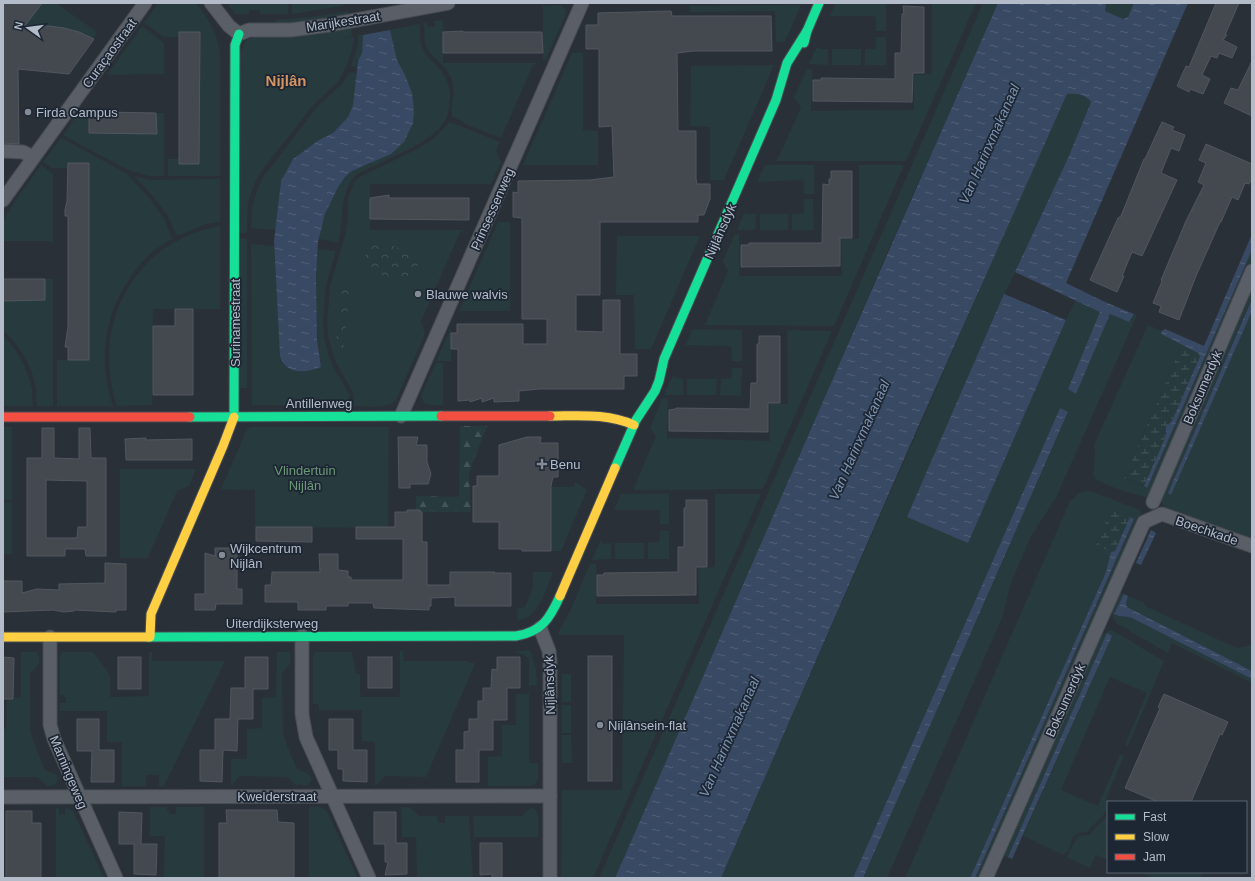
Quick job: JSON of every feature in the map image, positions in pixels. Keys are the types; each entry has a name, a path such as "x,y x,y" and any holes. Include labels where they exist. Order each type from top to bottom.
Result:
{"street":[{"name":"Curaçaostraat","path":"3,200 145,3"},
{"path":"211,3 229,26 239,34"},
{"name":"Marijkestraat","path":"239,34 249,30 291,30 329,25 448,3"},
{"name":"Prinsessenweg","path":"401,416 582,3"},
{"name":"Nijlânsdyk","path":"776,100 784,72 791,55 806,31 819,3"},
{"name":"Nijlânsdyk","path":"635,422 655,390 662,361 776,100 796,67 806,31"},
{"name":"Surinamestraat","path":"150,636 151,614 234,416 235,45 239,34"},
{"path":"3,151 22,152 33,157"},
{"name":"Boksumerdyk","path":"1153,502 1252,271"},
{"name":"Nijlânsdyk","path":"650,377 662,361"},
{"name":"Nijlânsdyk","path":"550,878 550,661 549,651 540,628 550,617 554,608 635,422 644,391"},
{"name":"Antillenweg","path":"3,417 606,416 635,422"},
{"name":"Boksumerdyk","path":"986,878 1144,522 1162,514"},
{"name":"Boechkade","path":"1162,514 1252,546"},
{"name":"Uiterdijksterweg","path":"3,637 516,636 532,632 540,628"},
{"path":"302,636 303,725 307,739 332,797 369,878"},
{"name":"Marningeweg","path":"50,637 50,725 54,739 79,797 116,878"},
{"name":"Kwelderstraat","path":"3,797 550,796"}],"green space":[{"path":"42,3 56,3 97,32 93,38 75,30 58,27 40,27 21,31"},
{"path":"158,3 196,3 209,21 218,41 220,56 220,176 168,176 168,159 179,159 179,164 199,164 200,32 179,32 179,37 164,37 144,23"},
{"path":"227,3 288,3 288,14 260,14 260,10 249,10 249,14 235,14"},
{"path":"292,3 350,3 342,6 292,14"},
{"path":"836,3 886,3 886,31 876,31 876,18 874,16 829,17"},
{"path":"932,3 976,3 906,161 777,161 801,107 794,97 807,69 812,69 811,111 914,110 914,75 932,74"},
{"path":"983,3 998,3 880,269 767,532 615,878 599,878"},
{"path":"1106,3 1134,3 1128,17 1123,19 1105,11"},
{"path":"561,5 566,11 565,16 546,59 543,60 543,6"},
{"path":"801,5 785,42 776,42 775,11 690,12 690,6"},
{"path":"348,11 349,15 297,23 276,24 276,20 311,17"},
{"path":"443,20 443,63 537,63 533,65 501,138 470,126 452,116 452,80 445,68 432,56 426,47 425,39 424,23 427,23 428,27 435,26 434,21"},
{"path":"420,24 422,48 426,55 443,73 449,86 450,98 447,116 441,126 432,135 420,143 356,175 350,182 344,198 338,243 319,239 330,203 339,185 344,178 353,171 371,164 405,75 397,60 390,30"},
{"path":"142,26 164,43 164,74 107,75"},
{"path":"351,27 352,36 340,38 354,37 348,62 338,82 314,104 260,173 248,202 247,231 246,233 240,233 240,56 245,41 256,36"},
{"path":"358,35 363,35 362,53 359,60 357,60 356,67 351,66 358,45"},
{"path":"876,37 886,37 886,65 865,65 865,49 876,48"},
{"path":"817,46 819,49 828,49 828,65 809,64"},
{"path":"832,49 861,49 861,65 832,65"},
{"path":"572,53 583,53 583,130 598,131 598,165 523,165"},
{"path":"774,65 724,180 710,180 710,127 690,126 691,66"},
{"path":"350,72 356,73 356,91 353,105 348,117 333,133 319,140 293,159 281,181 276,230 251,228 252,213 257,189 264,176 317,107 342,84"},
{"path":"1076,93 1087,97 1091,102 1068,158 1003,298 968,542 1076,300 1101,312 1068,389 1076,393 1110,314 1129,322 1134,314 1137,315 1056,498 1031,536 1011,583 1002,618 887,878 863,878 1068,413 1060,408 853,878 721,878 1030,175 1067,94"},
{"path":"79,112 89,112 89,133 156,134 156,113 164,113 164,176 150,176 128,170 63,135"},
{"path":"450,122 500,142 496,150 501,162 491,184 370,184 370,230 467,230 460,232 421,321 425,334 396,400 393,403 383,406 354,406 353,393 333,355 328,336 327,321 330,286 345,236 348,216 348,198 354,183 358,178 419,148 432,140"},
{"path":"61,138 126,173 150,199 164,218 172,239 152,252 137,268 125,285 109,323 105,364 107,385 113,406 57,406 57,360 89,360 88,164 68,164 68,168 52,168 43,162"},
{"path":"41,165 53,174 53,243 51,241 3,241 3,222 11,207"},
{"path":"765,165 814,165 814,194 804,194 804,182 802,180 757,182"},
{"path":"859,165 904,165 834,326 705,325 728,271 723,261 735,234 739,234 739,276 842,276 841,239 859,239"},
{"path":"134,176 150,180 220,179 220,222 206,224 180,235 176,234 168,216 153,196"},
{"path":"804,199 813,199 814,230 792,230 792,214 804,213"},
{"path":"745,211 746,214 756,214 755,230 737,230"},
{"path":"760,214 788,214 788,230 760,230"},
{"path":"498,222 510,222 510,311 459,311"},
{"path":"220,226 220,309 153,309 152,405 117,406 110,376 110,346 115,317 126,291 142,268 164,249 190,235"},
{"path":"617,236 700,236 651,349 635,349 634,295 616,295"},
{"path":"373,237 421,258 408,287 361,266"},
{"path":"240,238 247,239 247,388 240,388"},
{"path":"251,244 274,246 282,363 291,369 296,370 321,367 316,308 317,249 336,251 326,285 323,321 324,337 334,368 349,394 350,406 252,405"},
{"path":"1252,250 1252,260 1148,498 1120,490 1096,480 1093,474 1095,454 1094,445 1148,325 1162,331 1161,334 1182,345 1124,478 1147,488"},
{"path":"45,279 53,279 53,406 37,406 36,387 31,369 19,348 3,331 3,301 45,300"},
{"path":"343,280 351,281 343,351 335,350"},
{"path":"1252,283 1252,298 1168,493 1171,494 1252,311 1252,541 1166,508 1159,499"},
{"path":"451,328 451,361 436,361"},
{"path":"693,329 742,330 742,361 732,361 731,346 685,346"},
{"path":"787,330 832,331 763,489 633,490 656,436 650,428 662,399 668,399 667,438 770,441 770,404 788,404"},
{"path":"3,336 17,352 26,371 32,387 33,406 3,406"},
{"path":"1182,345 1200,355 1173,419 1169,422 1166,436 1144,486 1124,478"},
{"path":"436,363 443,363 443,405 425,403 422,398 422,393"},
{"path":"732,368 742,368 741,396 720,395 721,379 732,378"},
{"path":"673,375 675,378 683,379 683,395 664,395"},
{"path":"687,379 717,379 716,395 687,395"},
{"path":"460,426 487,426 469,473 471,512 416,512 416,496 459,497"},
{"path":"3,427 12,427 12,500 3,500"},
{"name":"Vlindertuin Nijlân","path":"251,427 389,427 388,528 255,527 255,490 221,489 247,429"},
{"path":"120,469 196,469 189,486 177,491 148,558 120,558"},
{"path":"575,482 587,490 561,551 551,551 551,487 574,487"},
{"path":"1085,491 1094,492 1142,511 981,878 975,878 1134,519 1111,510 1096,544 1111,552 1106,572 970,878 905,878 1070,501 1078,494"},
{"path":"621,494 669,494 669,524 660,524 659,510 614,510"},
{"path":"715,494 761,494 593,878 561,878 562,790 622,790 624,635 559,635 559,631 570,611 590,564 596,564 596,604 699,604 698,568 715,567"},
{"path":"3,502 12,502 12,554 3,554"},
{"path":"1111,509 1130,517 1115,551 1111,552 1096,545"},
{"path":"660,531 669,531 669,559 648,559 648,543 659,542"},
{"path":"600,541 603,544 611,543 611,559 592,560"},
{"path":"615,543 644,543 644,559 615,559"},
{"path":"533,572 553,572 541,602 536,609 525,618 518,620 517,609 525,607 533,588"},
{"path":"1118,591 1124,594 1114,614 1130,617 1252,679 1252,683 1172,643 1168,653 1116,623 1110,609"},
{"path":"1128,596 1144,602 1145,606 1237,648 1252,645 1252,671 1127,607 1126,603"},
{"path":"1112,630 1164,661 1128,746 1125,745 1147,693 1110,677 1061,790 1098,806 1120,754 1124,756 1106,799 1110,801 1107,801 1106,811 1088,832 1078,833 1073,837 1068,851 1063,855 1023,836 1112,636 1107,634 1008,857 1002,854 1100,637"},
{"path":"530,650 536,669 537,685 529,686 529,658 514,652"},
{"path":"400,651 403,651 404,661 468,661 468,663 474,663 474,666 426,777 385,776 375,786 375,742 362,741 362,710 319,710 319,704 313,704 313,655 315,652 352,652 356,674 360,674 360,697 400,697"},
{"path":"21,652 37,652 39,656 39,664 30,674 30,729 33,741 45,770 57,775 56,784 52,785 47,786 37,777 3,777 3,729 6,729 7,698 21,697"},
{"path":"62,652 93,652 110,675 110,697 149,696 149,652 152,652 152,661 225,661 164,786 159,786 159,775 146,775 146,786 122,786 122,742 107,742 107,711 60,711 60,703 66,703 66,697 60,695 60,657"},
{"path":"277,652 289,652 291,656 291,663 282,673 283,732 287,746 297,769 311,777 310,783 306,786 298,784 297,786 288,777 240,776 231,786 231,759 247,759 247,729 262,728 262,698 276,697"},
{"path":"562,674 571,674 571,702 562,702"},
{"path":"516,694 529,694 529,763 538,763 538,780 531,786 488,786 488,757 502,756 502,725 516,725"},
{"path":"562,705 571,705 571,733 562,733"},
{"path":"562,735 571,735 572,763 562,763"},
{"path":"150,807 167,807 169,814 176,814 176,807 204,807 204,878 164,878 165,836 150,836"},
{"path":"309,807 321,807 327,811 357,877 309,878"},
{"path":"401,807 409,807 419,816 437,816 438,823 445,823 445,816 469,816 473,878 417,878 416,837 402,837"},
{"path":"531,807 537,812 538,816 538,837 474,837 473,816 522,816"},
{"path":"56,808 59,808 59,815 65,814 65,808 73,811 104,878 56,878"},
{"path":"1107,814 1107,860 1096,855 1090,868 1066,857 1077,837 1090,835"},
{"path":"1140,873 1202,873 1200,878 1153,878"}],"water":[{"name":"Van Harinxmakanaal","path":"998,3 1106,3 1105,11 1123,19 1128,17 1134,3 1188,3 1066,283 1134,314 1129,322 1110,314 1076,394 1068,389 1100,312 1015,272 1068,158 1091,102 1086,97 1080,95 1067,94 918,427 721,878 615,878 854,331"},
{"path":"390,30 397,60 412,93 414,111 413,123 404,142 391,154 352,171 345,177 338,187 325,214 318,242 316,278 317,339 321,367 297,371 286,367 280,356 274,241 281,181 293,159 319,140 333,133 348,117 353,105 358,61 362,53 363,35"},
{"path":"1252,234 1252,250 1147,488 1144,486 1166,436 1166,427 1173,419 1200,356 1198,353 1161,334 1162,331 1165,329 1204,346"},
{"path":"1004,294 1066,320 968,543 907,517"},
{"path":"1252,299 1252,311 1171,495 1168,493"},
{"path":"1060,408 1068,412 863,878 853,878"},
{"path":"1130,517 1134,519 975,878 970,878 1106,572 1111,552 1115,551"},
{"path":"1151,530 1156,533 1141,565 1136,563"},
{"path":"1124,594 1128,596 1126,603 1127,607 1252,671 1252,679 1130,617 1114,614"},
{"path":"1107,633 1112,636 1012,859 1008,857"}],"building":[{"path":"3,3 42,3 24,27 49,26 64,28 79,32 94,39 69,74 18,69 19,144 3,143"},
{"path":"1216,3 1239,3 1225,35 1227,35 1223,40 1237,47 1232,58 1219,53 1217,58 1211,56 1202,75 1210,79 1203,94 1190,89 1189,92 1177,86 1186,66 1189,67"},
{"path":"903,6 924,7 924,73 913,73 912,102 813,101 813,80 821,80 821,78 895,79 895,53 901,53 902,14 904,14"},
{"path":"671,11 672,16 771,16 772,51 694,51 677,53 678,131 696,131 697,184 710,184 710,199 704,215 698,215 698,222 600,222 600,295 576,295 576,331 603,332 603,300 620,300 620,354 637,354 637,376 624,376 624,389 539,389 519,391 519,401 494,402 494,398 482,402 482,398 470,402 470,400 458,401 458,349 451,349 451,333 457,333 457,324 523,324 523,344 547,344 547,319 522,319 522,218 513,217 513,192 518,193 518,181 590,180 614,177 612,126 599,127 599,49 586,49 586,25 598,25 598,13"},
{"path":"179,32 200,32 199,164 179,164"},
{"path":"443,32 542,32 543,53 443,53"},
{"path":"1252,61 1252,116 1224,103 1231,88 1238,90"},
{"path":"89,113 156,113 157,134 89,133"},
{"path":"1162,122 1174,127 1172,130 1185,135 1179,151 1171,148 1161,173 1177,180 1142,256 1132,252 1117,292 1090,280 1118,218 1121,216 1144,159"},
{"path":"1206,144 1252,164 1252,178 1249,184 1245,183 1238,200 1232,197 1196,276 1179,320 1159,312 1161,306 1153,303 1186,221 1204,185 1198,182 1206,163 1199,160"},
{"path":"68,163 89,163 89,360 68,360 68,347 65,347 68,327 68,216 65,216 65,210 67,201"},
{"path":"831,171 852,171 852,238 840,238 840,266 741,267 741,245 749,245 749,243 822,243 823,184 829,185"},
{"path":"389,195 389,198 469,198 469,220 370,219 370,198"},
{"path":"3,279 45,279 45,300 3,301"},
{"path":"175,309 193,309 193,395 153,395 153,326 175,326"},
{"path":"759,336 780,336 780,403 768,403 768,432 669,431 669,410 676,408 750,409 751,383 757,383 757,344 759,344"},
{"path":"42,428 54,428 54,458 79,459 79,428 90,428 91,458 106,458 106,556 86,556 85,549 65,549 65,556 27,556 27,458 42,458","holes":["46,480 87,481 87,527 78,527 77,538 46,538"]},
{"path":"398,437 418,437 416,445 427,445 427,462 431,474 428,484 410,484 410,488 399,488"},
{"path":"527,437 541,437 540,443 558,443 558,477 553,477 551,486 551,551 499,549 499,522 473,522 473,486 477,486 477,476 499,476 499,445"},
{"path":"146,438 146,440 192,439 192,460 126,460 125,439"},
{"path":"686,500 707,500 707,567 696,567 696,595 597,596 597,575 604,575 604,573 678,572 678,547 684,547 684,508 686,508"},
{"path":"407,510 420,510 420,512 422,512 422,542 427,542 427,585 450,585 450,572 511,573 511,606 455,606 455,597 431,598 431,606 429,606 429,610 374,608 373,603 348,603 348,606 326,606 326,610 298,610 298,602 265,602 265,585 271,585 272,572 320,572 319,554 338,554 338,570 348,571 348,577 351,577 351,580 403,580 403,539 356,539 356,527 395,527 395,512 407,512"},
{"path":"256,527 312,527 312,542 256,541"},
{"path":"215,548 237,548 237,589 242,589 242,604 216,604 215,610 195,610 195,594 205,594 205,553 215,556"},
{"path":"105,563 126,564 126,610 116,610 116,612 74,610 64,612 53,610 3,612 3,581 22,581 22,593 37,589 59,590 59,584 105,583"},
{"name":"Nijlânsein-flat","path":"588,656 612,656 612,781 588,781"},
{"path":"3,657 14,658 13,699 3,699"},
{"path":"118,657 141,657 141,689 118,689"},
{"path":"245,657 268,657 268,689 253,689 253,719 238,719 237,751 223,750 222,782 200,781 200,750 215,750 215,719 230,719 231,688 245,688"},
{"path":"368,657 392,657 392,688 368,688"},
{"path":"497,657 520,657 520,688 507,688 507,720 493,720 493,750 479,750 479,782 456,782 456,750 464,750 464,732 469,731 469,719 478,719 478,701 483,701 483,688 491,688 492,669 497,670"},
{"path":"1164,694 1228,722 1222,735 1220,734 1191,801 1156,801 1125,788 1160,708 1158,707"},
{"path":"77,719 99,719 99,750 114,750 114,782 91,782 92,751 77,751"},
{"path":"329,719 353,719 353,750 367,750 367,782 343,781 343,769 338,769 338,750 329,750"},
{"path":"226,810 277,810 278,822 294,823 294,878 219,878 219,823 227,823"},
{"path":"6,811 32,811 32,823 41,823 41,878 6,878"},
{"path":"119,812 142,813 141,844 157,844 156,875 134,874 134,844 119,844"},
{"path":"374,812 396,812 396,843 407,843 407,874 385,875 388,862 385,862 385,844 374,844"},
{"path":"480,843 502,843 502,878 492,878 492,874 480,875"}],"traffic: fast":[{"path":"804,43 807,31 819,3"},
{"path":"615,468 636,420 655,391 664,359 776,100 787,63 807,31"},
{"path":"234,417 235,45 239,34"},
{"path":"190,417 441,416"},
{"path":"148,637 516,636 532,631 544,623 553,611 560,596"}],"traffic: slow":[{"path":"550,416 603,417 624,421 634,425"},
{"path":"150,637 151,614 234,417"},
{"path":"560,596 615,468"},
{"path":"3,637 148,637"}],"traffic: jam":[{"path":"441,416 550,416"},
{"path":"3,417 190,417"}],"place":[{"name":"Firda Campus","path":"28,112"},
{"name":"Blauwe walvis","path":"418,294"},
{"name":"Benu","path":"542,464"},
{"name":"Wijkcentrum Nijlân","path":"222,555"},
{"name":"Nijlânsein-flat","path":"600,725"}],"district":[{"name":"Nijlân","path":"286,81"}]}
